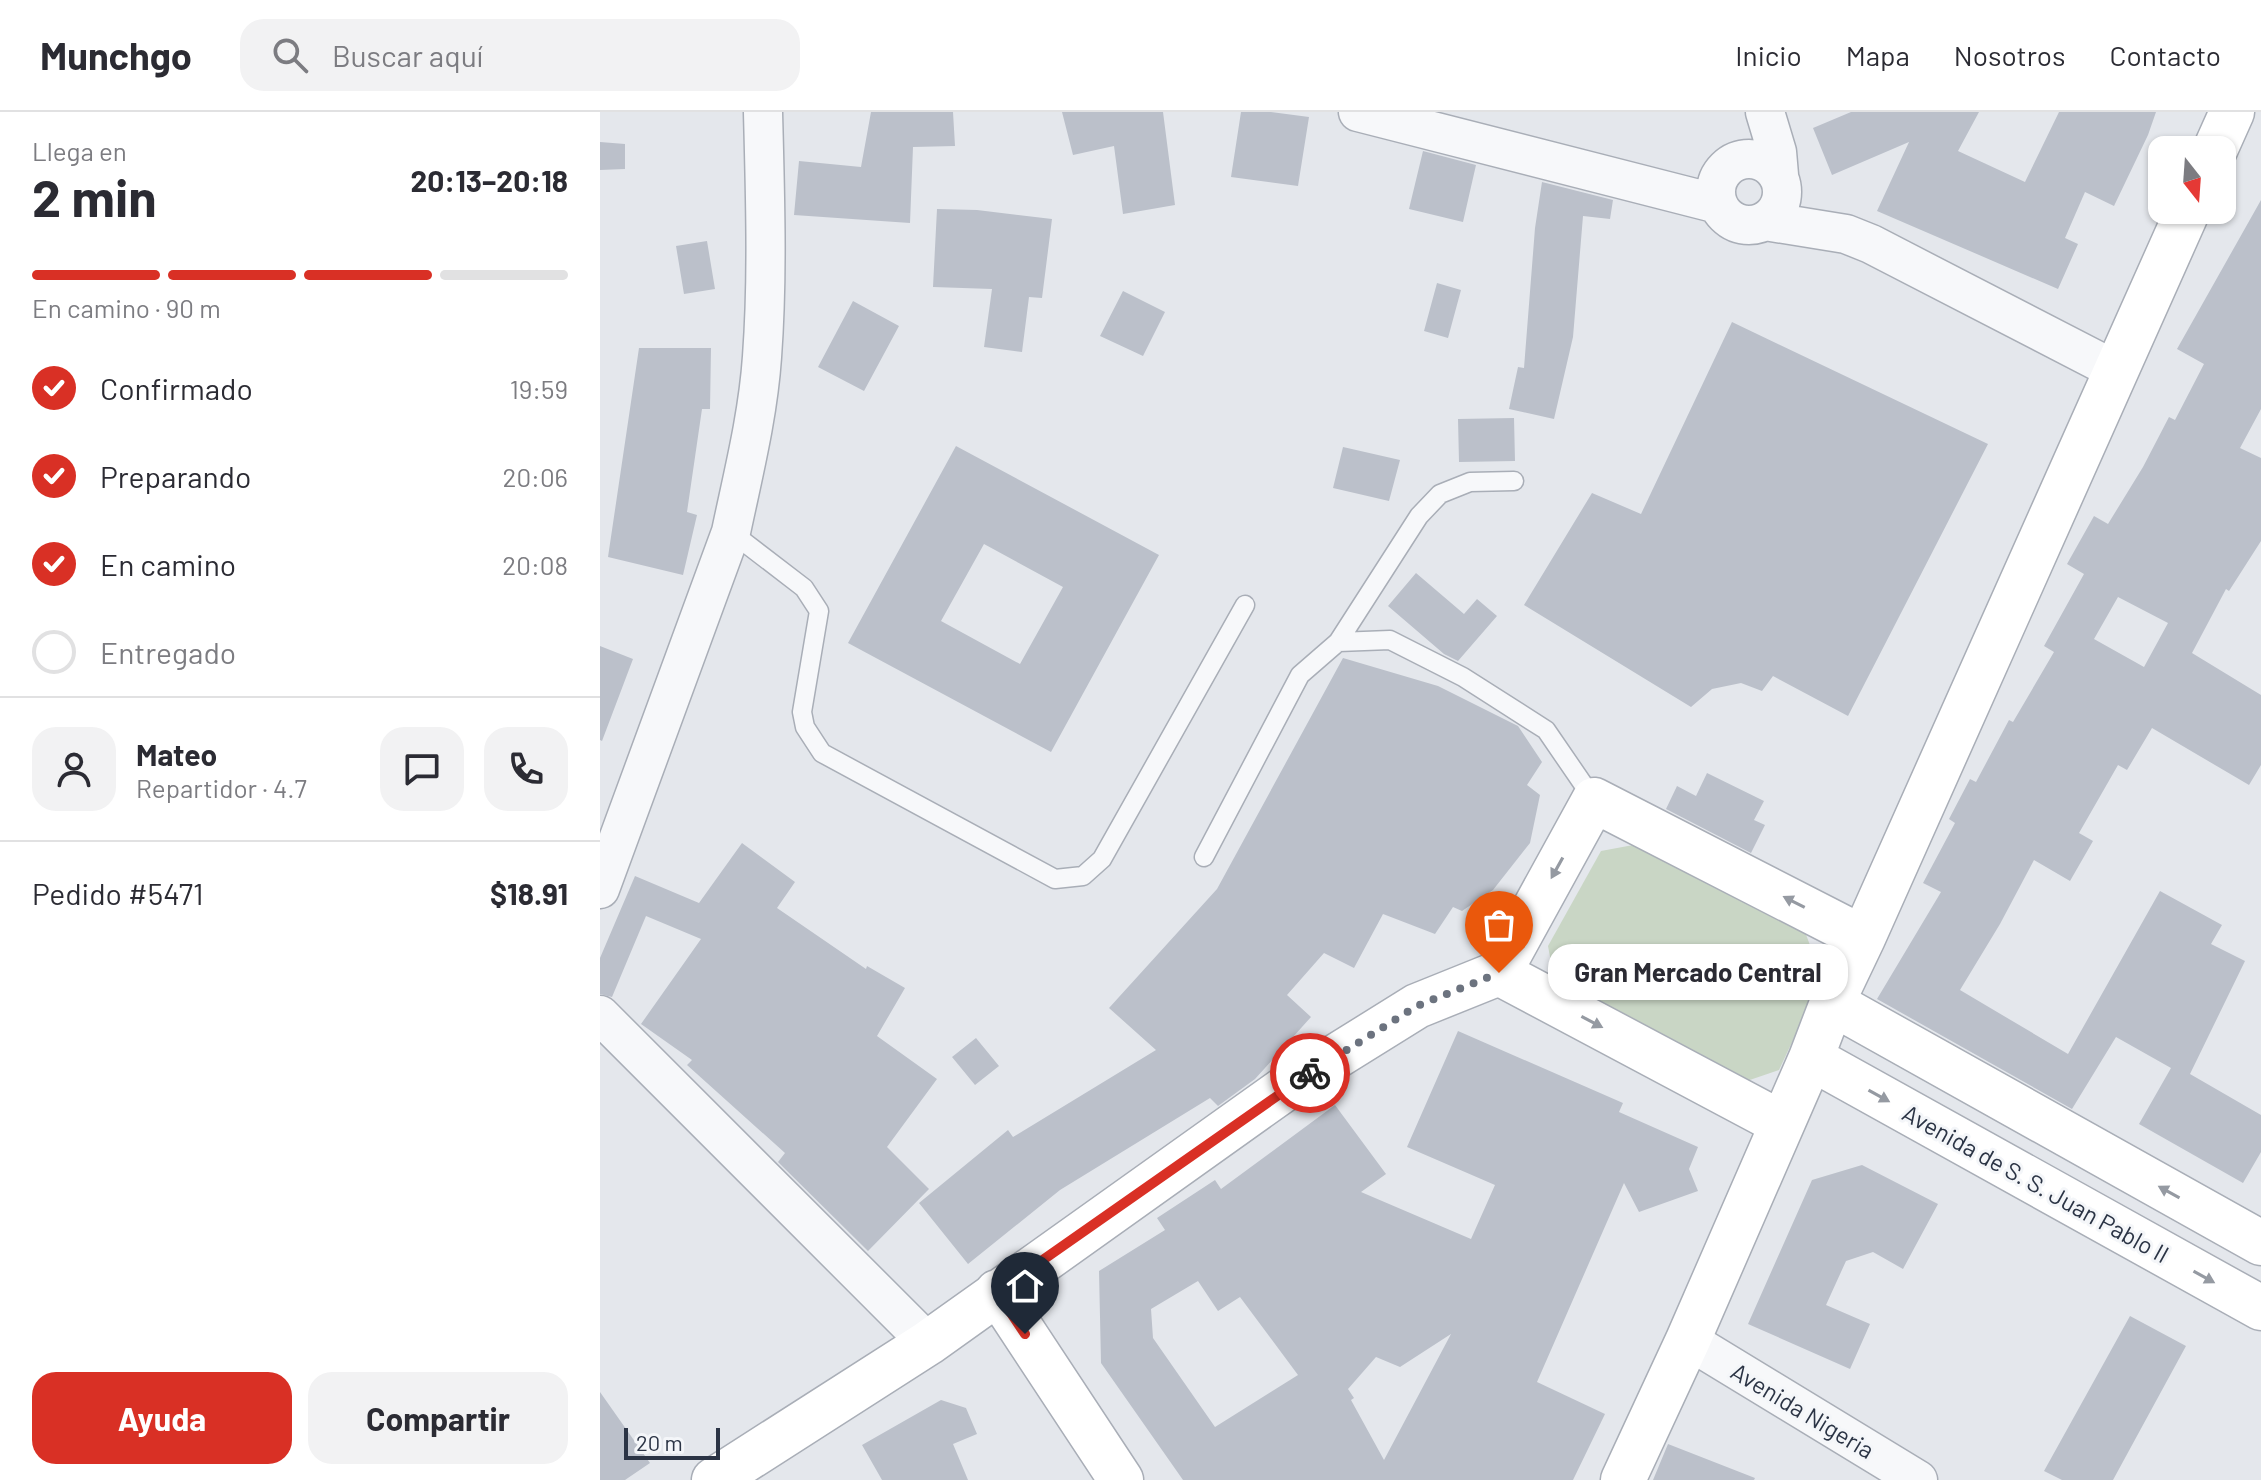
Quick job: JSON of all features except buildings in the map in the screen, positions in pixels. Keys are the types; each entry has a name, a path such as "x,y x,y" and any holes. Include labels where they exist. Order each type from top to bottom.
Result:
{"street":[{"path":"600,889 731,532 744,471 762,359 765,226 763,112"},
{"path":"1358,112 1718,204"},
{"path":"1756,112 1733,163 1717,185 1718,204 1738,223 1747,225 1765,221 1846,234 2115,370"},
{"path":"1765,112 1777,152 1782,199 1779,208 1765,221"},
{"path":"2221,136 2232,112"},
{"path":"1733,163 1753,159 1763,161 1846,234"},
{"path":"1623,1480 1688,1340 1832,1003 2182,224"},
{"path":"714,1480 928,1343 1290,1085 1417,1006 1499,973 1594,800 1863,938"},
{"path":"1499,973 1781,1123"},
{"path":"1832,1003 2261,1243"},
{"path":"600,1015 928,1343"},
{"name":"Avenida de S. S. Juan Pablo II","path":"1811,1058 2261,1308"},
{"path":"997,1292 1121,1480"},
{"name":"Avenida Nigeria","path":"1688,1340 1918,1480"}],"lane":[{"path":"1204,857 1300,675 1338,642 1419,516 1440,494 1470,482 1514,481"},
{"path":"731,532 804,588 819,611 802,712 805,727 822,753 1055,879 1083,876 1102,859 1245,605"},
{"path":"1338,642 1390,640 1463,677 1546,730 1594,800"}],"green space":[{"path":"1644,843 1804,929 1822,978 1779,1070 1738,1084 1556,988 1548,946 1601,851"}],"way so far":[{"path":"1310,1073 1417,1006 1499,973"}],"place":[{"name":"Gran Mercado Central","path":"1499,973"}],"route":[{"path":"1025,1334 997,1292 1310,1073"}]}
